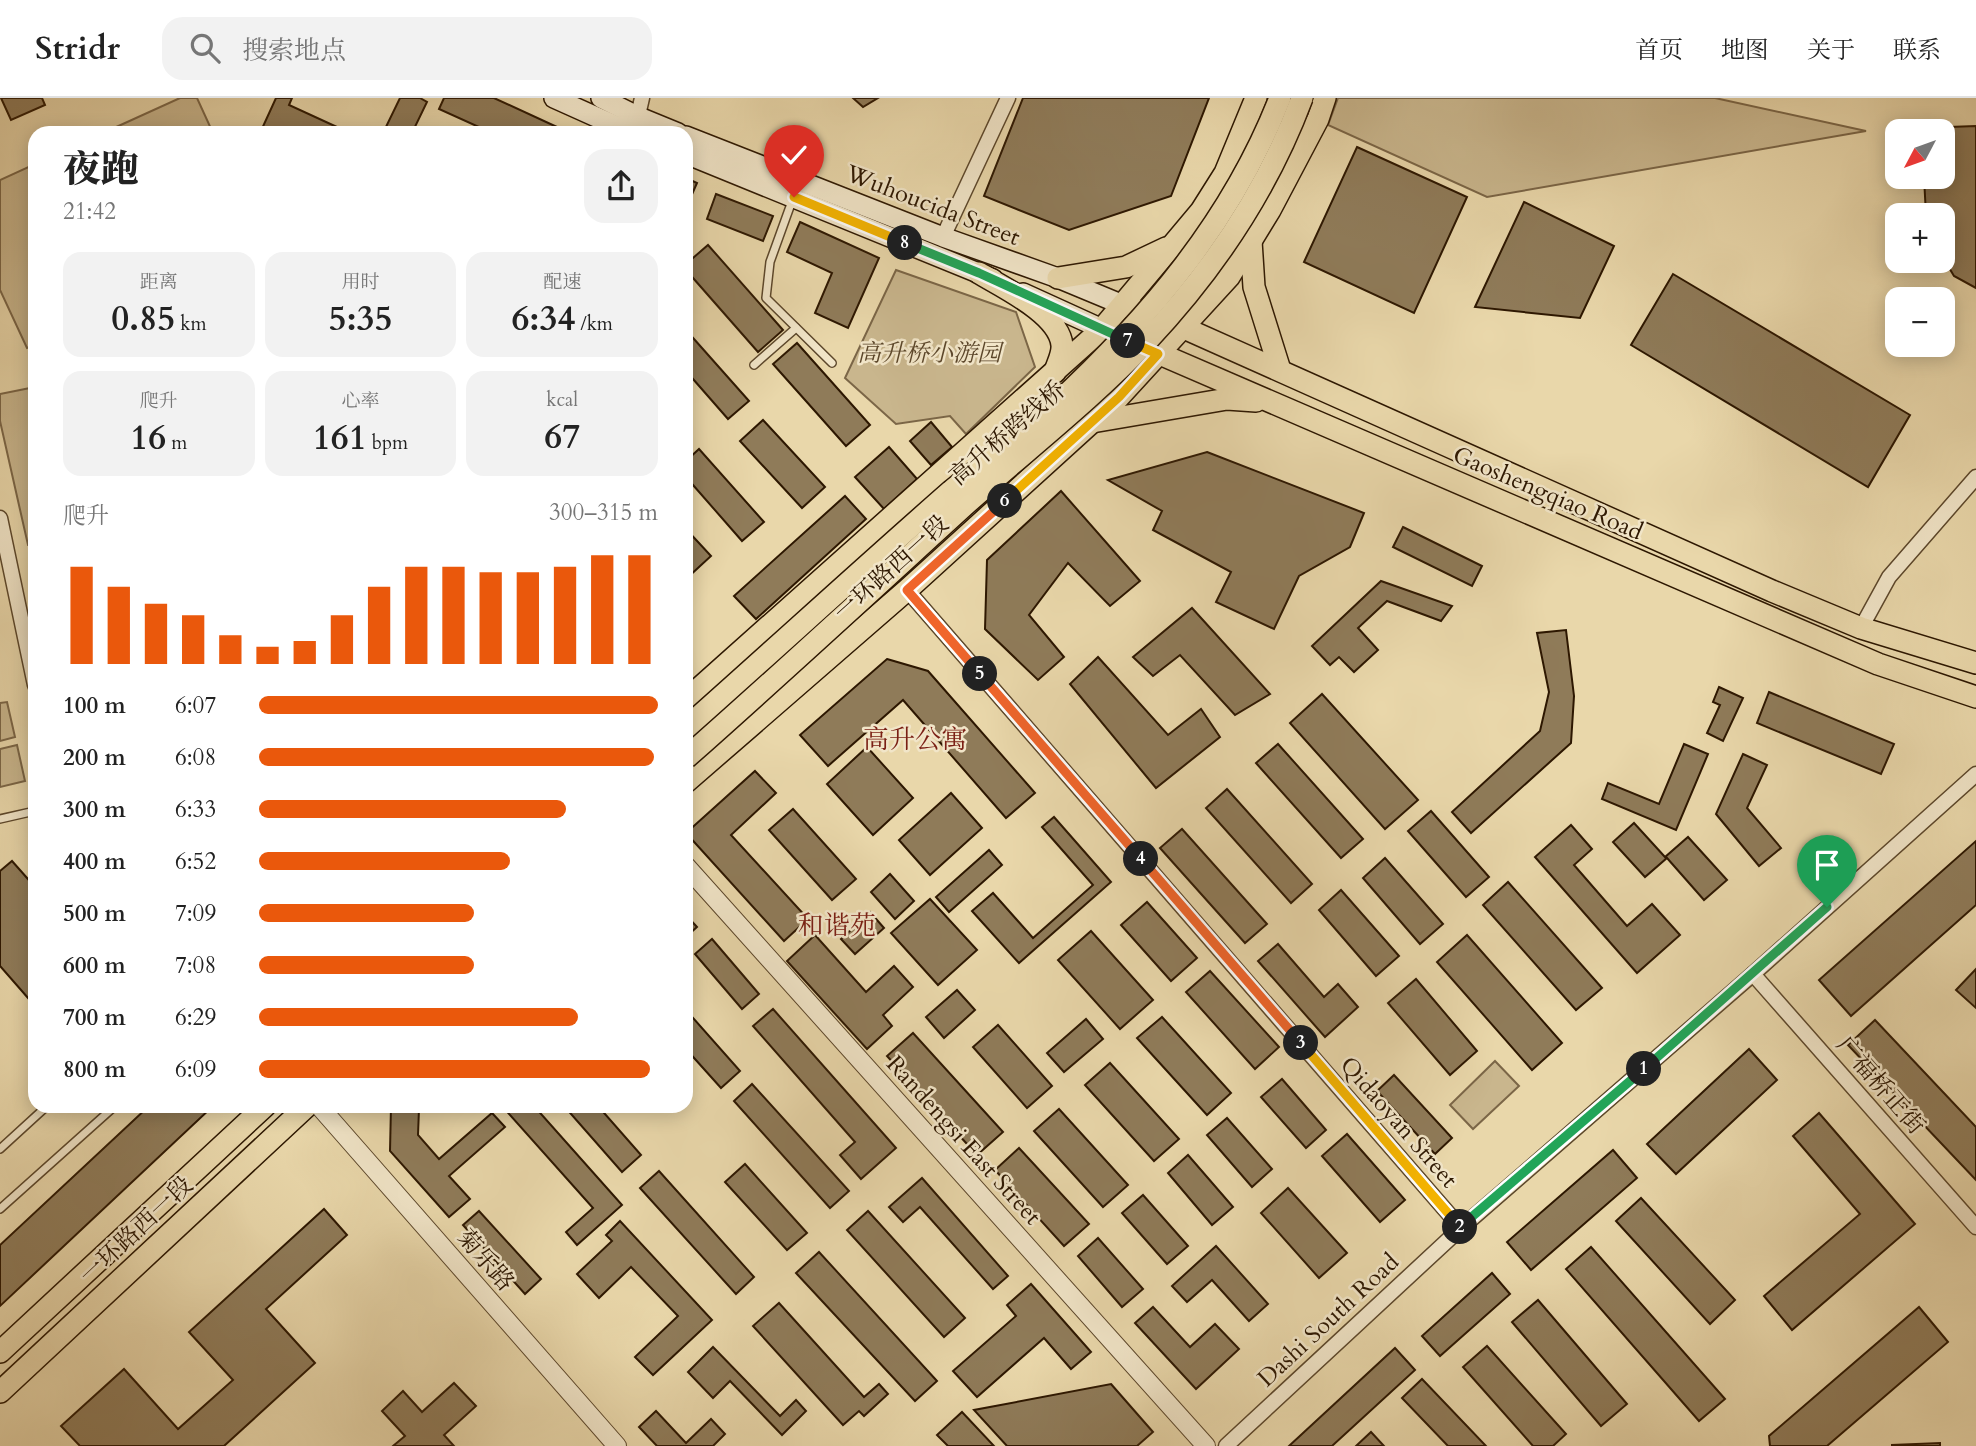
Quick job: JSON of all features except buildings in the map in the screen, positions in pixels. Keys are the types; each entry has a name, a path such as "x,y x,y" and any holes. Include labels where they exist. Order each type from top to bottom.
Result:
{"main road":[{"path":"554,98 656,126"},
{"path":"601,98 637,120"},
{"name":"一环路西一段","path":"693,694 1102,329 1177,242 1200,211 1225,173 1255,98"},
{"name":"高升桥跨线桥","path":"693,722 951,492 1052,408 1129,333 1193,258 1254,157 1280,98"},
{"name":"高升桥跨线桥","path":"693,752 1086,400 1146,341 1207,268 1255,199 1274,165 1302,98"},
{"name":"一环路西一段","path":"693,776 907,590 1092,422 1184,328 1229,277 1270,210 1318,119 1325,98"},
{"name":"Wuhoucida Street","path":"693,139 1123,305"},
{"name":"Wuhoucida Street","path":"693,157 979,273 1102,329"},
{"path":"1251,241 1254,286 1280,370"},
{"path":"1058,278 1126,267 1177,242"},
{"path":"979,273 1024,300 1048,320 1060,336 1063,349 1054,374"},
{"name":"Gaoshengqiao Road","path":"1123,305 1280,370 1619,524 1861,628 1976,663"},
{"name":"Gaoshengqiao Road","path":"1102,329 1878,664 1976,697"},
{"path":"1092,422 1227,399 1272,402"},
{"name":"一环路西一段","path":"0,1352 254,1113"},
{"name":"一环路西一段","path":"0,1392 299,1113"}],"street":[{"path":"943,237 1008,98"},
{"path":"1861,628 1888,577 1976,477"},
{"path":"0,518 28,653"},
{"name":"Qidaoyan Street","path":"907,590 1461,1228"},
{"path":"1461,1228 1753,974 1976,774"},
{"name":"Randengsi East Street","path":"693,874 1206,1446"},
{"name":"广福桥正街","path":"1753,974 1976,1227"},
{"name":"菊乐路","path":"325,1113 617,1446"},
{"name":"Dashi South Road","path":"1226,1446 1461,1228"}],"lane":[{"path":"794,197 770,262 766,298 832,363"},
{"path":"754,365 796,328"},
{"path":"0,819 28,813"},
{"path":"0,1149 39,1113"},
{"path":"0,1209 107,1113"}],"green space":[{"path":"180,98 197,98 210,126 118,126"},
{"path":"1338,98 1715,98 1866,131 1487,197 1328,125"},
{"path":"28,167 27,348 0,290 0,180"},
{"name":"高升桥小游园","path":"896,270 1016,312 1035,367 966,434 950,416 896,424 845,378"},
{"path":"28,388 28,545 0,421 0,394"},
{"path":"7,702 15,737 0,741 0,703"},
{"path":"17,745 25,781 0,787 0,749"},
{"path":"1495,1061 1519,1086 1473,1129 1450,1105"}],"district":[{"name":"高升公寓","path":"915,739"},
{"name":"和谐苑","path":"837,925"}],"route":[{"path":"794,197 979,273 1158,354 1119,397 907,590 1461,1228 1827,907"}]}
